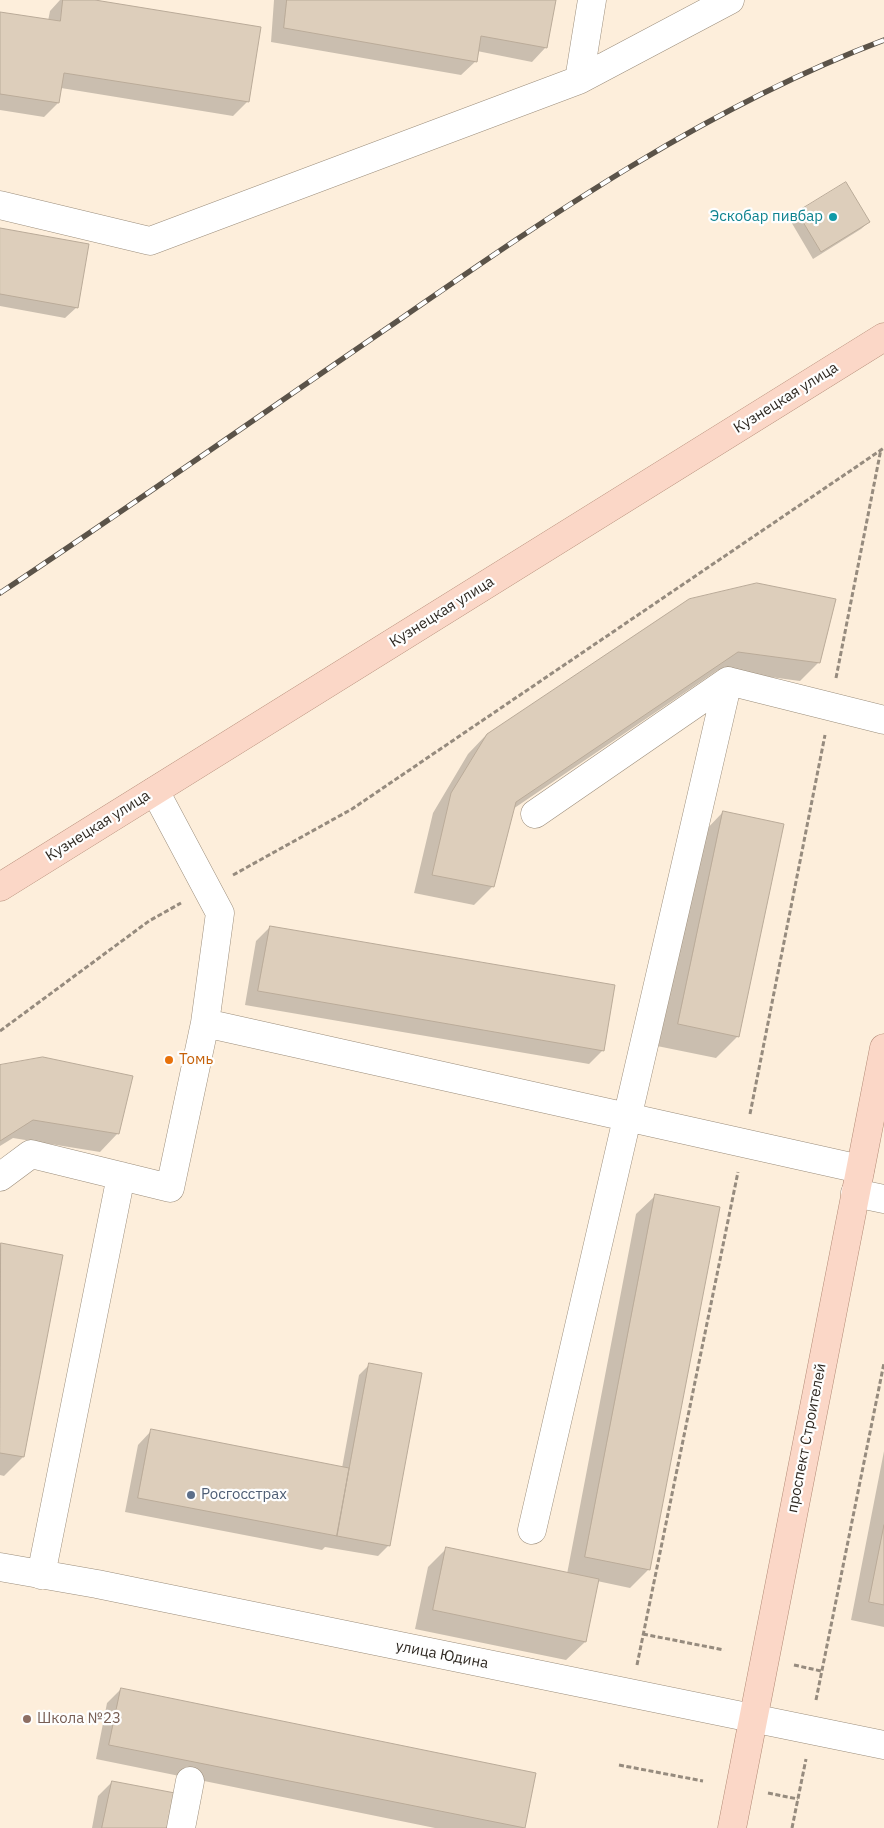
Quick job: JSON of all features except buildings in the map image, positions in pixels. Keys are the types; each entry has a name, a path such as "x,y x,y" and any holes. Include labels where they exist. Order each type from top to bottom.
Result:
{"main road":[{"name":"Кузнецкая улица","path":"0,887 884,337"},
{"name":"проспект Строителей","path":"732,1828 884,1048"}],"street":[{"path":"579,80 592,0"},
{"path":"0,205 150,240 579,80 730,0"},
{"path":"532,1530 728,680"},
{"path":"535,814 728,680 884,720"},
{"path":"0,1177 32,1154 170,1188 205,1023 220,913 155,791"},
{"path":"205,1023 744,1143 858,1181 884,1199"},
{"path":"41,1574 120,1176"},
{"name":"улица Юдина","path":"0,1567 884,1745"},
{"path":"181,1828 190,1781"}],"path":[{"path":"637,1666 795,896 883,448"},
{"path":"0,1031 149,921 352,809 883,448"},
{"path":"816,1704 884,1363"},
{"path":"643,1634 724,1650"},
{"path":"791,1664 822,1671"},
{"path":"792,1828 806,1756"},
{"path":"619,1765 703,1781"},
{"path":"760,1792 798,1799"}],"railway":[{"path":"0,593 457,280 633,165 756,97 819,67 884,40"}],"place":[{"name":"Эскобар пивбар","path":"833,217"},
{"name":"Томь","path":"169,1060"},
{"name":"Росгосстрах","path":"191,1495"},
{"name":"Школа №23","path":"27,1719"}]}
